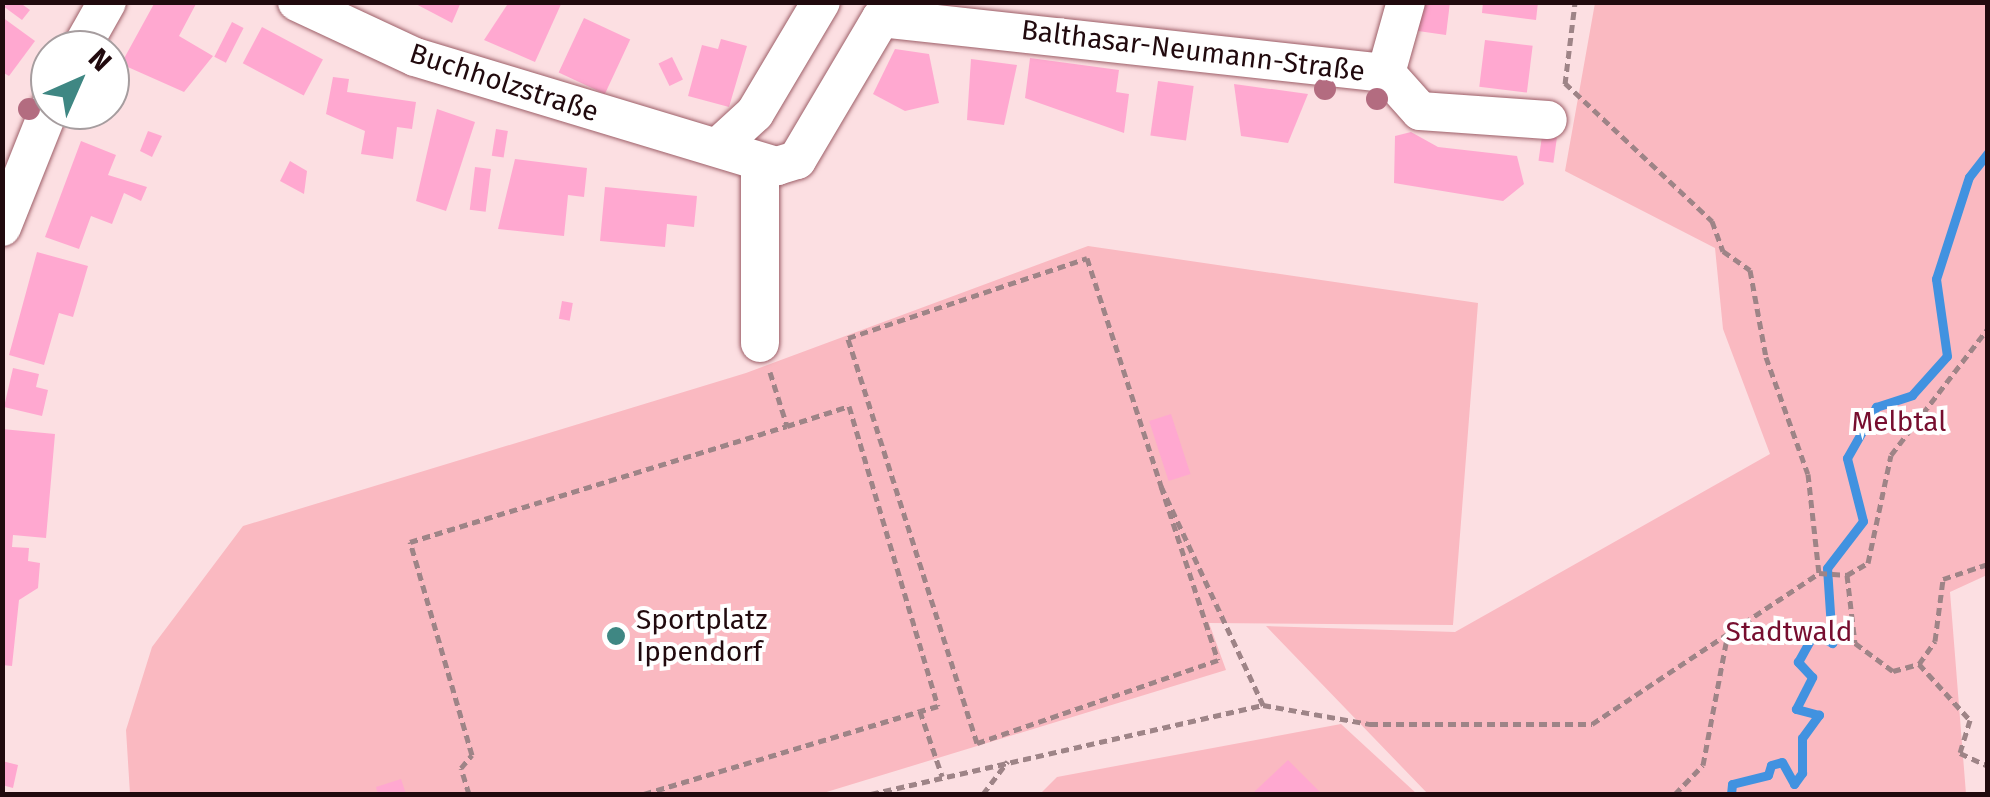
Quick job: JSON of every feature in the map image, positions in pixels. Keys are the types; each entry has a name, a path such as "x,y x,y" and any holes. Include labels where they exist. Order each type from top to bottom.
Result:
{"street":[{"path":"91,30 106,2"},
{"name":"Buchholzstraße","path":"297,2 429,62 718,147 760,164"},
{"path":"718,147 755,113 821,2"},
{"name":"Balthasar-Neumann-Straße","path":"1386,73 1406,2"},
{"path":"760,343 760,164 797,160 877,10"},
{"name":"Balthasar-Neumann-Straße","path":"877,10 1386,73 1420,112 1548,120"},
{"path":"2,226 41,130"}],"path":[{"path":"1548,120 1565,83 1576,2"},
{"path":"1565,83 1712,221 1723,252 1750,270 1766,357 1808,474 1819,574"},
{"path":"1161,486 1218,660 977,743 848,338 1087,258 1161,486 1262,704"},
{"path":"871,794 1262,704 1370,724 1592,724 1819,574 1847,576 1868,563 1891,454 1988,328"},
{"path":"760,343 788,426"},
{"path":"470,794 461,768 472,755 410,542 849,406 938,706 644,794"},
{"path":"1847,576 1855,643 1893,671 1919,664 1935,642 1943,580 1988,564"},
{"path":"1675,794 1703,765 1727,638"},
{"path":"1919,664 1970,720 1960,752 1988,766"},
{"path":"920,711 942,776"},
{"path":"983,794 1008,761"}],"green space":[{"name":"Stadtwald","path":"1595,3 1987,3 1987,575 1950,592 1966,794 1428,794 1266,626 1455,632 1770,454 1723,329 1715,248 1565,171"},
{"path":"1088,246 1478,303 1453,625 1209,623 1226,670 820,794 130,794 126,730 152,647 243,526 746,373"},
{"path":"1341,724 1417,794 1040,794 1057,777"}],"building":[{"path":"19,2 30,10 22,20 3,6"},
{"path":"155,2 197,2 179,36 213,56 184,92 130,68 130,48"},
{"path":"412,2 461,2 452,23"},
{"path":"509,2 562,2 535,62 484,40"},
{"path":"1419,2 1450,2 1446,35 1418,31"},
{"path":"1483,2 1538,2 1536,20 1482,13"},
{"path":"2,17 30,37 30,48 9,76 2,72"},
{"path":"584,18 630,40 605,94 559,72"},
{"path":"232,22 244,28 226,63 214,57"},
{"path":"262,27 323,59 304,96 243,63"},
{"path":"721,39 747,46 729,107 688,96 702,45 718,49"},
{"path":"1485,40 1533,46 1527,92 1479,87"},
{"path":"895,49 929,54 939,103 905,111 873,94"},
{"path":"672,57 683,79 669,86 659,64"},
{"path":"1030,58 1119,70 1116,92 1129,94 1124,133 1025,98"},
{"path":"971,59 1017,65 1004,125 967,120"},
{"path":"333,77 349,79 347,92 416,102 412,129 397,127 393,159 361,154 365,131 326,114"},
{"path":"1158,81 1194,86 1186,140 1150,135"},
{"path":"1234,84 1308,94 1288,143 1241,136"},
{"path":"437,109 475,122 446,211 416,201"},
{"path":"496,129 508,131 504,158 492,156"},
{"path":"148,131 162,136 152,157 140,151"},
{"path":"1411,132 1438,147 1517,156 1524,184 1503,201 1394,183 1395,136"},
{"path":"1542,136 1557,138 1553,163 1539,161"},
{"path":"81,141 116,155 108,175 147,187 141,201 124,193 112,224 91,216 79,249 45,237"},
{"path":"515,159 587,168 584,197 568,195 564,236 498,229"},
{"path":"290,161 307,171 304,194 280,181"},
{"path":"475,167 491,169 486,212 470,210"},
{"path":"605,187 697,196 694,227 667,224 665,247 600,241"},
{"path":"37,252 88,266 73,317 59,313 44,365 9,355"},
{"path":"562,301 573,303 570,321 559,319"},
{"path":"13,368 39,374 36,387 48,390 42,416 4,407"},
{"path":"1171,414 1190,474 1169,481 1149,421"},
{"path":"2,429 55,434 46,538 13,535 12,547 29,548 28,561 40,563 38,588 19,600 12,666 2,665"},
{"path":"1288,760 1322,794 1252,794"},
{"path":"2,761 18,765 13,788 2,785"},
{"path":"401,779 406,794 378,794 376,787"}],"waterway":[{"path":"1731,794 1732,784 1768,775 1771,765 1782,762 1794,784 1802,773 1802,738 1819,715 1796,709 1812,677 1798,662 1814,633 1832,643 1827,568 1863,521 1847,458 1876,407 1912,395 1947,356 1936,279 1969,177 1988,153"}],"place":[{"name":"Sportplatz Ippendorf","path":"616,636"}],"park label":[{"name":"Melbtal","path":"1899,422"}]}
